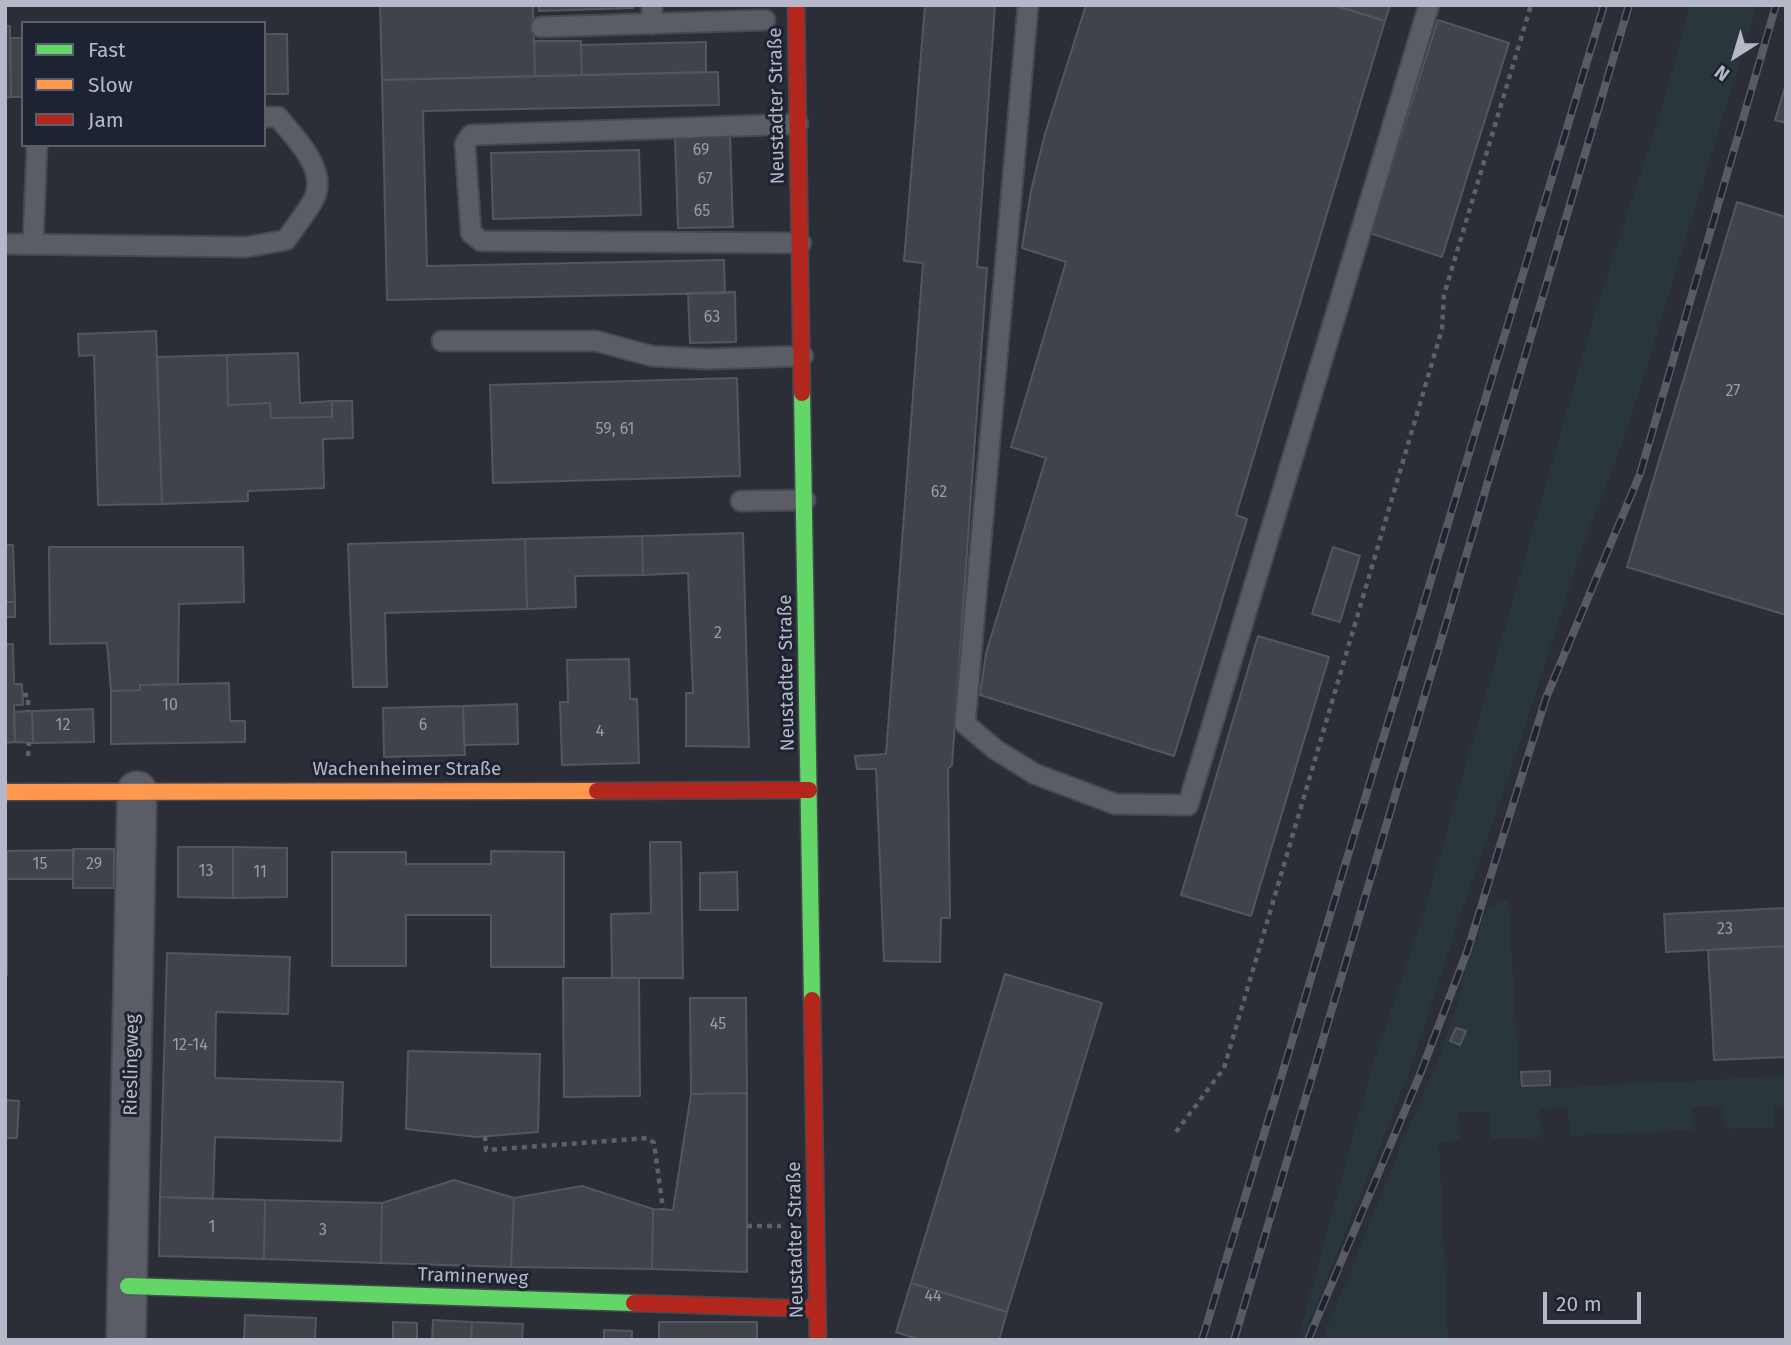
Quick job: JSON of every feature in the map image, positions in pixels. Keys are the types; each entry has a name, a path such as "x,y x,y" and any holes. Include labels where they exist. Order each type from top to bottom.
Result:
{"street":[{"name":"Neustadter Straße","path":"796,5 818,1340"},
{"name":"Wachenheimer Straße","path":"5,792 809,790"},
{"name":"Rieslingweg","path":"127,1340 137,791"},
{"name":"Traminerweg","path":"128,1286 817,1309"}],"lane":[{"path":"1028,5 965,724 996,750 1035,774 1115,804 1188,805 1429,5"},
{"path":"541,27 652,14 765,20"},
{"path":"5,244 246,247 286,240 315,197 317,179 309,156 278,117 266,117"},
{"path":"798,124 471,135 465,144 471,233 481,241 801,243"},
{"path":"33,244 37,147"},
{"path":"442,341 596,341 652,356 707,359 803,356"},
{"path":"741,501 805,500"}],"path":[{"path":"1176,1132 1224,1068 1442,329 1444,295 1531,5"},
{"path":"23,695 28,695 28,711"},
{"path":"485,1136 486,1150 648,1138 654,1143 663,1209"},
{"path":"747,1226 774,1226"}],"shaded area":[{"path":"1690,5 1757,5 1629,424 1581,551 1409,1073 1302,1340 1298,1340 1370,1074 1423,916 1594,316 1663,105"},
{"path":"1508,900 1520,1088 1786,1076 1786,1105 1773,1105 1774,1127 1725,1129 1723,1105 1692,1107 1693,1130 1570,1136 1568,1107 1539,1109 1541,1137 1491,1139 1489,1111 1459,1113 1460,1140 1439,1142 1448,1340 1322,1340 1438,1061 1487,907"}],"building":[{"path":"380,5 533,5 535,76 382,80"},
{"path":"539,5 633,5 633,8 539,11"},
{"path":"925,5 995,5 977,267 987,268 952,765 948,769 950,918 941,918 940,962 884,961 876,769 857,769 855,756 886,754 923,263 904,261"},
{"path":"1086,5 1333,5 1385,21 1236,515 1247,519 1174,756 980,695 986,653 1046,458 1011,447 1066,262 1022,248 1031,191 1045,134"},
{"path":"1334,5 1390,5 1385,21"},
{"path":"1438,20 1509,43 1442,257 1370,233"},
{"path":"5,26 10,26 11,97 5,98"},
{"path":"266,34 287,34 288,94 266,94"},
{"path":"10,38 21,38 21,97 11,97"},
{"path":"534,41 581,41 582,75 535,76"},
{"path":"706,42 706,72 582,75 581,45"},
{"path":"718,72 719,105 423,111 427,266 724,260 725,293 387,300 382,80"},
{"path":"1786,84 1786,123 1775,120"},
{"path":"730,136 733,227 678,228 675,138"},
{"path":"639,150 641,215 493,219 491,153"},
{"path":"1737,202 1786,217 1786,615 1627,567"},
{"path":"735,292 736,342 690,343 688,293"},
{"path":"156,331 162,504 98,505 94,355 79,356 78,334"},
{"path":"298,353 300,403 332,401 332,417 271,418 270,403 228,405 227,355"},
{"path":"227,355 228,405 270,403 271,418 332,417 332,401 352,401 353,438 323,439 324,488 248,491 248,501 162,504 157,357"},
{"path":"737,378 740,476 493,483 490,385"},
{"path":"743,533 749,747 686,746 686,693 693,693 688,573 643,575 642,536"},
{"path":"642,536 643,575 575,576 576,607 527,609 525,539"},
{"path":"525,539 527,609 385,613 387,687 353,687 348,544"},
{"path":"5,545 13,545 15,602 5,602"},
{"path":"49,547 243,547 244,602 179,604 178,684 140,685 140,690 111,691 107,643 50,644"},
{"path":"1333,547 1360,556 1340,622 1312,614"},
{"path":"5,602 15,602 15,617 5,617"},
{"path":"1258,636 1329,657 1251,916 1181,895"},
{"path":"5,644 13,644 14,684 22,684 23,705 14,705 15,742 5,743"},
{"path":"629,659 630,699 637,699 639,763 562,765 560,702 568,702 567,660"},
{"path":"229,683 230,721 245,721 245,742 111,744 111,691 140,690 140,685"},
{"path":"517,704 518,744 464,745 463,706"},
{"path":"463,706 465,755 384,757 383,708"},
{"path":"93,709 94,742 33,743 32,711"},
{"path":"32,711 33,743 15,742 14,712"},
{"path":"650,842 681,842 683,978 612,978 611,914 651,913"},
{"path":"178,847 233,847 233,898 178,897"},
{"path":"233,847 287,848 287,897 233,898"},
{"path":"73,849 114,849 114,888 73,888"},
{"path":"74,850 73,879 7,879 7,851"},
{"path":"7,851 7,903 5,903"},
{"path":"491,851 564,852 564,967 491,967 491,915 406,915 406,966 332,966 332,852 406,852 406,864 491,864"},
{"path":"737,872 738,910 700,910 700,873"},
{"path":"7,903 7,975 5,975"},
{"path":"1786,908 1786,946 1666,952 1664,914"},
{"path":"1786,946 1786,1057 1714,1060 1708,950"},
{"path":"167,953 290,957 288,1014 216,1012 215,1078 343,1082 341,1141 215,1137 213,1199 160,1197"},
{"path":"1005,974 1102,1003 1007,1312 911,1283"},
{"path":"563,978 639,978 640,1096 564,1097"},
{"path":"690,998 746,998 747,1093 691,1094"},
{"path":"1456,1028 1466,1031 1460,1045 1450,1041"},
{"path":"408,1051 540,1054 538,1132 477,1137 406,1129"},
{"path":"1550,1071 1550,1085 1522,1086 1521,1072"},
{"path":"747,1093 747,1272 652,1269 653,1209 673,1210 691,1094"},
{"path":"5,1100 19,1101 17,1138 5,1138"},
{"path":"454,1180 514,1198 511,1267 381,1263 382,1203"},
{"path":"582,1186 653,1209 652,1269 511,1267 514,1198"},
{"path":"160,1197 265,1200 264,1259 159,1256"},
{"path":"265,1200 382,1203 381,1263 264,1259"},
{"path":"911,1283 1007,1312 999,1340 920,1340 896,1332"},
{"path":"245,1315 316,1318 315,1340 244,1340"},
{"path":"433,1320 472,1322 471,1340 432,1340"},
{"path":"393,1322 417,1323 417,1340 393,1340"},
{"path":"472,1322 523,1324 522,1340 471,1340"},
{"path":"659,1322 757,1322 757,1340 659,1340"},
{"path":"604,1330 632,1331 632,1340 604,1340"}],"railway":[{"path":"1202,1340 1604,5"},
{"path":"1234,1340 1629,5"},
{"path":"1308,1340 1419,1077 1467,952 1546,698 1640,474 1776,5"}],"traffic: fast":[{"path":"802,393 812,1000"},
{"path":"128,1286 634,1303"}],"traffic: slow":[{"path":"5,792 597,791"}],"traffic: jam":[{"path":"796,5 802,393"},
{"path":"597,791 809,790"},
{"path":"812,1000 818,1340"},
{"path":"634,1303 817,1309"}]}
